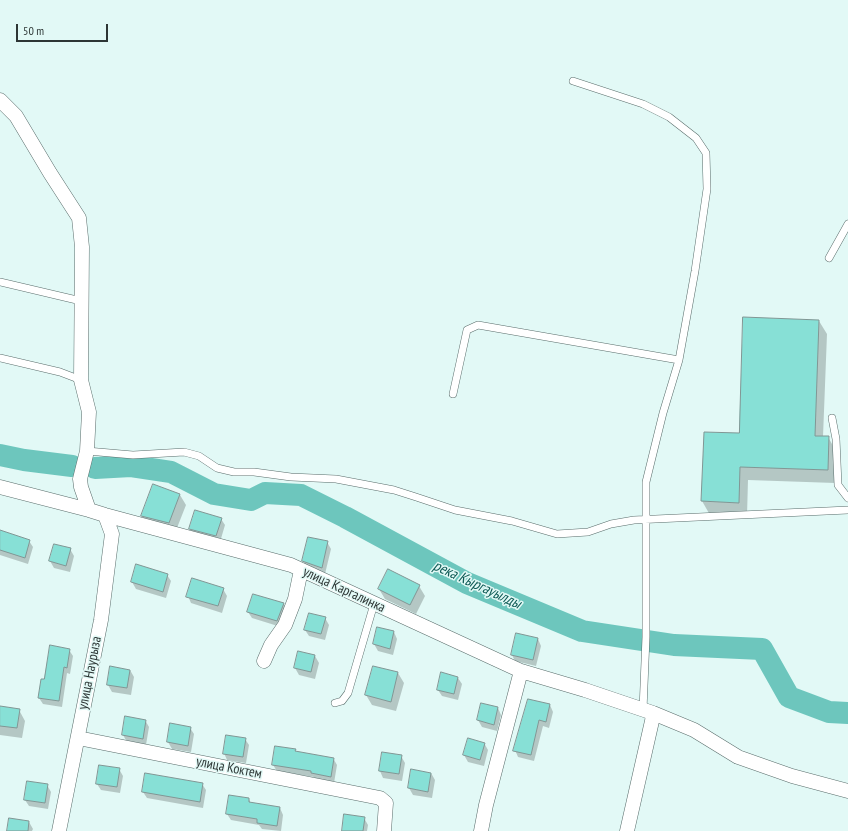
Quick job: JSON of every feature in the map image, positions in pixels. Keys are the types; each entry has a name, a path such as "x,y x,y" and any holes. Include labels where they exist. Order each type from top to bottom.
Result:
{"street":[{"path":"0,100 16,116 79,218 82,247 81,380 89,412 88,451 80,479 80,487 89,510"},
{"name":"улица Каргалинка","path":"0,487 291,565 521,671 648,711 694,730 738,757 792,776 848,791"},
{"name":"улица Наурыза","path":"59,831 101,620 112,534 106,515"},
{"path":"264,661 270,645 285,625 296,599 301,570"},
{"path":"481,831 486,805 521,671"},
{"path":"627,831 652,721 648,711"},
{"name":"улица Коктем","path":"78,738 380,798 386,803 384,831"}],"lane":[{"path":"573,81 642,104 669,117 696,138 706,153 707,189 695,271 679,360 663,413 646,482 645,647 648,711"},
{"path":"829,258 848,224"},
{"path":"0,282 81,301"},
{"path":"454,394 467,330 478,325 679,360"},
{"path":"0,358 60,372 81,380"},
{"path":"832,418 836,439 838,485 848,498"},
{"path":"88,451 133,455 184,452 199,456 217,468 234,472 254,472 291,477 336,479 394,490 455,510 512,521 557,534 588,532 610,524 645,519 848,510"},
{"path":"335,703 342,701 348,693 374,604"}],"building":[{"path":"743,317 819,320 815,436 829,436 828,470 740,467 739,503 701,501 704,432 739,433"},
{"path":"153,484 180,494 169,523 141,516"},
{"path":"195,510 222,518 216,536 189,529"},
{"path":"0,530 30,540 25,558 0,550"},
{"path":"308,537 328,541 322,568 302,561"},
{"path":"54,544 71,548 66,566 49,561"},
{"path":"136,564 168,574 163,592 131,582"},
{"path":"388,569 420,585 410,605 378,589"},
{"path":"192,578 224,588 218,606 186,597"},
{"path":"253,594 284,603 277,621 247,612"},
{"path":"309,613 326,617 321,634 304,630"},
{"path":"377,627 394,631 390,649 373,644"},
{"path":"516,633 538,638 533,660 511,655"},
{"path":"50,645 70,649 67,668 64,667 59,701 38,698 41,679 44,679"},
{"path":"298,651 315,655 311,672 294,668"},
{"path":"110,666 130,670 127,688 107,685"},
{"path":"373,666 398,672 391,702 365,695"},
{"path":"441,672 458,677 454,694 437,690"},
{"path":"528,699 550,704 546,722 539,720 531,755 513,751"},
{"path":"481,703 498,707 494,725 477,720"},
{"path":"0,706 20,709 17,728 0,726"},
{"path":"125,716 146,720 143,739 122,735"},
{"path":"170,723 191,727 188,746 167,742"},
{"path":"226,735 246,738 243,757 223,754"},
{"path":"468,738 485,743 480,760 463,755"},
{"path":"275,746 296,749 295,751 334,758 331,777 311,773 311,771 272,765"},
{"path":"382,752 402,755 399,774 379,771"},
{"path":"99,765 120,768 117,787 96,784"},
{"path":"411,769 431,773 428,792 408,788"},
{"path":"145,773 203,783 200,802 142,792"},
{"path":"27,781 48,784 45,803 24,800"},
{"path":"229,795 249,798 249,802 280,807 277,826 257,823 257,819 226,814"},
{"path":"344,814 365,817 363,831 342,831"},
{"path":"9,818 29,821 28,831 7,831"}],"waterway":[{"name":"река Кыргауылды","path":"0,455 24,460 72,466"},
{"name":"река Кыргауылды","path":"95,468 131,466 171,472 214,494 251,500 265,493 301,495 467,583 582,631 674,645 762,649 789,697 829,712 848,713"}]}
